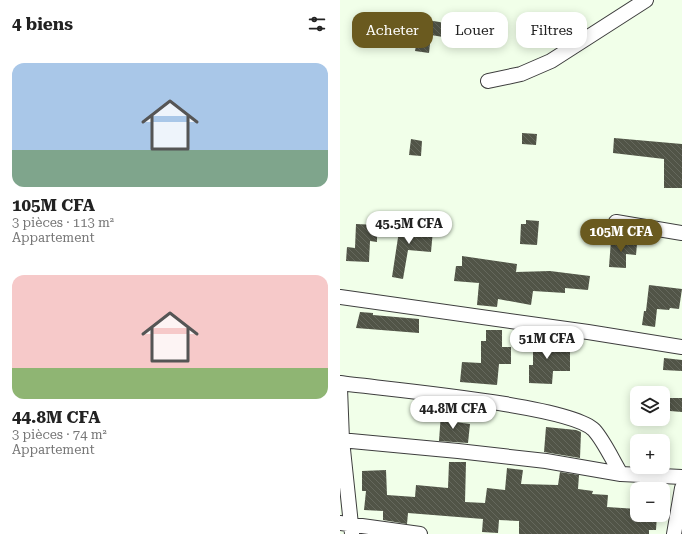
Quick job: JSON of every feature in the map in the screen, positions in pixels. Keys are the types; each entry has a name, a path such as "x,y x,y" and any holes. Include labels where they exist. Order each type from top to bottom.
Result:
{"street":[{"path":"488,80 521,74 551,61 646,0"},
{"path":"616,222 682,233"},
{"path":"340,297 588,332 682,347"},
{"path":"340,383 516,406 578,420 594,430 621,474"},
{"path":"340,388 341,440 348,527 420,534"},
{"path":"341,440 524,459 621,474 682,477"},
{"path":"674,534 682,488"}],"building":[{"path":"433,21 441,22 441,37 433,35"},
{"path":"416,48 430,48 429,53 415,51"},
{"path":"522,133 537,134 536,145 522,144"},
{"path":"614,138 682,144 682,188 664,188 664,159 613,153"},
{"path":"411,139 422,141 421,156 409,155"},
{"path":"394,220 405,220 404,228 433,230 431,252 408,250 403,279 392,277 399,231 393,230"},
{"path":"526,220 539,221 537,245 520,244 521,224 526,224"},
{"path":"356,224 377,225 377,242 370,241 369,262 346,261 347,247 355,248"},
{"path":"611,240 624,240 624,244 637,244 636,255 626,254 626,268 609,267"},
{"path":"462,256 517,264 516,272 550,271 590,276 588,290 565,288 565,293 533,291 531,305 498,299 497,307 477,305 479,283 454,281 456,266 462,266"},
{"path":"649,285 682,289 679,309 657,309 655,327 642,325 644,311 646,311"},
{"path":"360,312 373,313 373,315 419,319 419,333 356,328"},
{"path":"486,330 502,330 502,347 511,347 511,364 499,364 497,385 460,382 462,362 481,363 481,341 486,341"},
{"path":"530,335 552,335 553,349 570,350 570,371 553,371 552,384 529,383 529,365 533,365 533,345 530,345"},
{"path":"664,358 682,360 682,371 663,370"},
{"path":"670,398 682,398 682,412 670,411"},
{"path":"441,413 456,415 455,422 470,424 468,443 439,441"},
{"path":"546,427 576,430 581,432 580,458 544,452"},
{"path":"449,462 466,462 465,502 485,503 487,488 505,490 507,468 523,470 521,484 558,485 560,472 579,475 578,489 593,491 592,494 608,495 607,507 630,509 630,522 657,522 656,530 649,530 649,534 519,534 519,521 499,520 498,533 482,532 483,519 408,513 407,524 383,520 383,511 364,510 366,491 362,491 362,471 386,470 387,495 415,497 416,485 448,488"}]}
